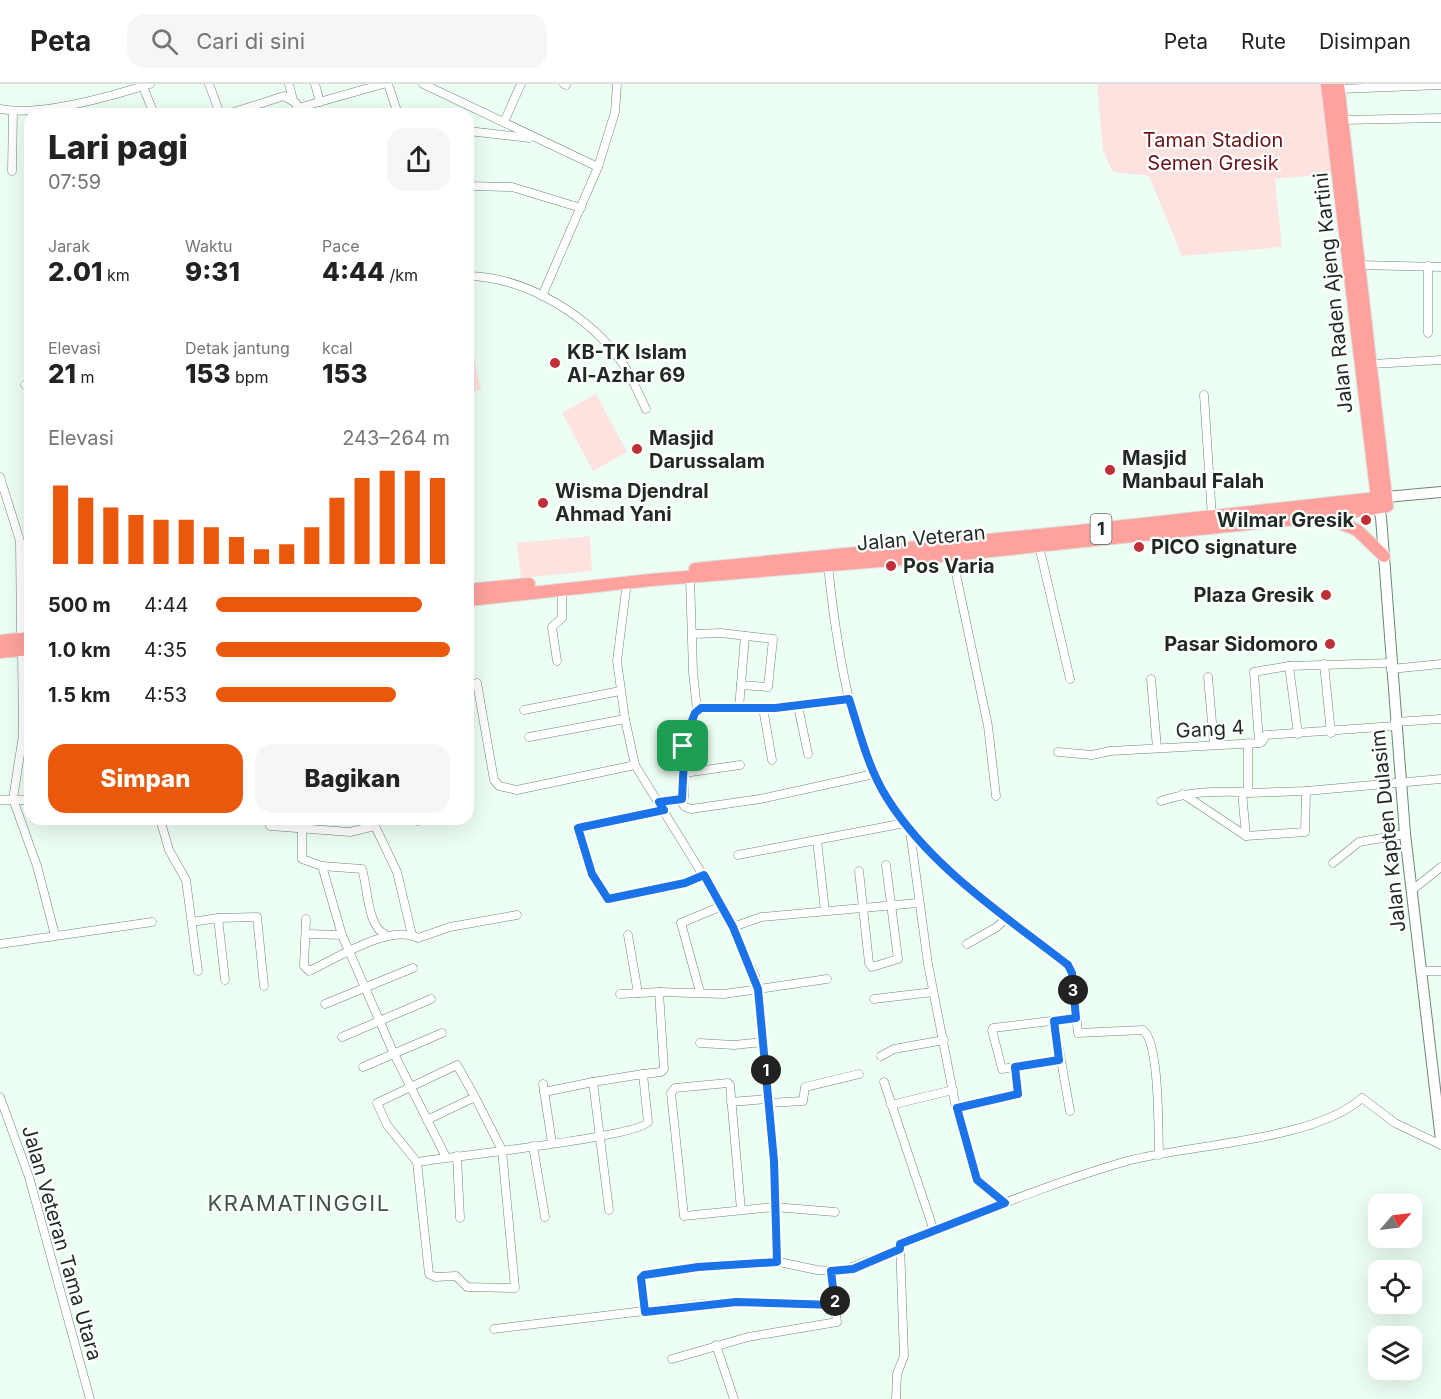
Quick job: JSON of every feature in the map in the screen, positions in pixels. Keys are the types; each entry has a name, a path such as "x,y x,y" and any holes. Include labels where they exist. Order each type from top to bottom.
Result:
{"highway":[{"name":"Jalan Raden Ajeng Kartini","path":"1335,86 1343,120 1372,364 1382,505"},
{"name":"Jalan Raden Ajeng Kartini","path":"1335,86 1382,505"},
{"name":"Jalan Veteran","path":"889,555 952,555 1325,516 1382,505"},
{"name":"Jalan Veteran","path":"474,589 889,555 1212,516 1382,505"},
{"path":"1325,516 1357,530 1384,556"},
{"name":"Jalan Veteran","path":"474,599 562,588 828,566 848,558"},
{"path":"0,642 24,644"},
{"path":"0,652 24,645"}],"main road":[{"path":"1382,505 1411,496 1441,492"},
{"name":"Jalan Kapten Dulasim","path":"1382,505 1400,782 1421,971 1438,1079 1441,1140"}],"street":[{"path":"209,84 218,108"},
{"path":"290,84 296,107"},
{"path":"315,84 320,102"},
{"path":"296,107 383,84"},
{"path":"388,84 396,108"},
{"path":"423,84 598,167"},
{"path":"504,122 521,84"},
{"path":"542,296 598,167 615,112 617,84"},
{"path":"64,108 145,85 152,108"},
{"path":"1335,86 1441,85"},
{"path":"247,108 284,96 296,107"},
{"path":"0,109 24,112"},
{"path":"12,171 13,112"},
{"path":"1343,120 1441,118"},
{"path":"474,132 535,139"},
{"path":"474,186 512,187 581,208"},
{"path":"1360,265 1441,267"},
{"path":"1428,266 1428,333"},
{"path":"474,277 497,281 542,296 593,329 622,363 646,409"},
{"path":"1372,364 1441,360"},
{"path":"1204,395 1212,516"},
{"path":"0,477 20,541 24,610"},
{"path":"1039,546 1071,679"},
{"path":"952,555 988,726 996,796"},
{"path":"828,566 837,648 849,699 874,774 910,831 1007,917 1068,965 1072,973 1079,1034 1143,1030 1147,1033 1154,1059 1159,1155"},
{"path":"680,800 684,794 685,739 697,710 693,672 690,577"},
{"path":"627,582 617,649 620,691 635,765 722,906 758,989 774,1161 777,1262"},
{"path":"557,661 552,627 562,618 562,588"},
{"path":"693,634 770,638 775,644 768,687 741,685"},
{"path":"739,708 745,636"},
{"path":"1258,743 1254,672 1289,666 1324,664 1391,666 1441,664"},
{"path":"1324,664 1331,733"},
{"path":"1289,666 1298,734"},
{"path":"1208,677 1214,745"},
{"path":"1151,679 1157,748"},
{"path":"477,683 494,780 498,786 517,790 635,765"},
{"path":"524,710 620,691"},
{"path":"697,710 706,707 798,706 849,699"},
{"path":"24,705 23,735 13,799 37,866 55,935"},
{"path":"798,706 808,754"},
{"path":"763,708 772,760"},
{"path":"529,737 625,719"},
{"name":"Gang 4","path":"1058,752 1092,755 1157,748 1248,744 1262,742 1266,735 1331,733 1441,719"},
{"path":"1246,836 1245,792 1248,744"},
{"path":"684,773 740,765"},
{"path":"680,800 685,807 691,809 760,799 874,774"},
{"path":"1161,801 1183,794 1306,791 1441,779"},
{"path":"1183,794 1246,836 1304,834 1306,791"},
{"path":"0,800 24,800"},
{"path":"659,802 680,800"},
{"path":"664,810 578,828 592,874 604,894 614,899 685,883 704,875"},
{"path":"738,855 904,823"},
{"path":"162,825 169,850 184,875 198,971"},
{"path":"283,825 302,829 350,832 367,825"},
{"path":"375,825 396,872 412,935"},
{"path":"302,829 303,861 322,866 362,869 374,922 380,932 386,935"},
{"path":"910,831 918,903 933,992 957,1108 977,1180 1005,1203"},
{"path":"1333,863 1354,844 1405,834"},
{"path":"817,840 825,911"},
{"path":"859,871 869,963 872,967 898,959 886,865"},
{"path":"322,866 349,952 409,1086 446,1157"},
{"path":"1411,891 1441,867"},
{"path":"733,927 761,917 918,903"},
{"path":"700,992 681,923 722,906"},
{"path":"306,920 304,966 306,971 386,935 412,935 418,938 450,927 517,915"},
{"path":"192,922 218,918 257,917 264,986"},
{"path":"967,944 997,927 1007,917"},
{"path":"218,918 225,980"},
{"path":"0,944 152,922"},
{"path":"306,934 342,935"},
{"path":"628,935 638,993"},
{"path":"325,1004 413,968"},
{"path":"1421,971 1441,971"},
{"path":"620,994 700,992 724,994 827,979"},
{"path":"552,1143 544,1088 661,1072 664,1069 658,992"},
{"path":"874,999 933,992"},
{"path":"342,1037 431,999"},
{"path":"1059,1060 1002,1069 993,1029 1076,1018"},
{"path":"1054,1021 1059,1060 1070,1111"},
{"path":"363,1067 442,1033"},
{"path":"881,1056 894,1049 944,1040"},
{"path":"700,1042 734,1045 763,1042"},
{"path":"457,1065 475,1097 502,1150 516,1285 512,1288 467,1287 456,1276 435,1277 429,1274 417,1162 387,1125 376,1103 409,1086 457,1065"},
{"path":"957,1108 1018,1094 1015,1067"},
{"path":"417,1162 634,1131 647,1125 643,1074"},
{"path":"731,1102 802,1101 805,1088 859,1074"},
{"path":"593,1082 609,1210"},
{"path":"884,1082 934,1231"},
{"path":"741,1210 731,1102 732,1089 728,1083 675,1088 671,1093 683,1215 686,1218 774,1207 835,1212"},
{"path":"891,1105 953,1090"},
{"name":"Jalan Veteran Tama Utara","path":"0,1097 28,1177 90,1399"},
{"path":"427,1120 475,1097"},
{"path":"896,1399 897,1374 904,1356 900,1244 1078,1176 1159,1155 1287,1130 1347,1111 1362,1098 1395,1123 1441,1145"},
{"path":"533,1146 545,1217"},
{"path":"457,1156 460,1218"},
{"path":"645,1312 641,1278 644,1275 698,1267 777,1262 831,1271 853,1269 900,1249"},
{"path":"672,1359 716,1345 835,1323 838,1321 831,1271"},
{"path":"495,1329 736,1302 835,1305"},
{"path":"716,1345 734,1399"}],"green space":[{"name":"Taman Stadion Semen Gresik","path":"1097,84 1327,84 1338,173 1275,179 1282,247 1182,256 1149,176 1113,172 1103,150"},
{"path":"474,359 481,390 474,392"},
{"path":"596,394 627,452 593,471 562,413"},
{"path":"590,536 592,571 521,578 517,543"}],"place":[{"name":"KB-TK Islam Al-Azhar 69","path":"555,363"},
{"name":"Masjid Darussalam","path":"637,449"},
{"name":"Masjid Manbaul Falah","path":"1110,470"},
{"name":"Wisma Djendral Ahmad Yani","path":"543,503"},
{"name":"Wilmar Gresik","path":"1366,520"},
{"name":"PICO signature","path":"1139,547"},
{"name":"Pos Varia","path":"891,566"},
{"name":"Plaza Gresik","path":"1326,595"},
{"name":"Pasar Sidomoro","path":"1330,644"}],"district":[{"name":"KRAMATINGGIL","path":"299,1203"}],"route":[{"path":"849,699 874,774 886,797 910,831 969,886 1068,965 1072,973 1076,1018 1054,1021 1059,1060 1015,1067 1018,1094 957,1108 978,1182 1005,1203 900,1244 900,1249 853,1269 831,1271 835,1305 736,1302 645,1312 641,1276 698,1267 777,1262 774,1161 758,989 755,976 733,927 704,875 685,883 608,899 592,874 578,832 581,826 664,810 659,802 682,799 684,797 683,746 695,713 701,708 775,708 849,699"}]}
